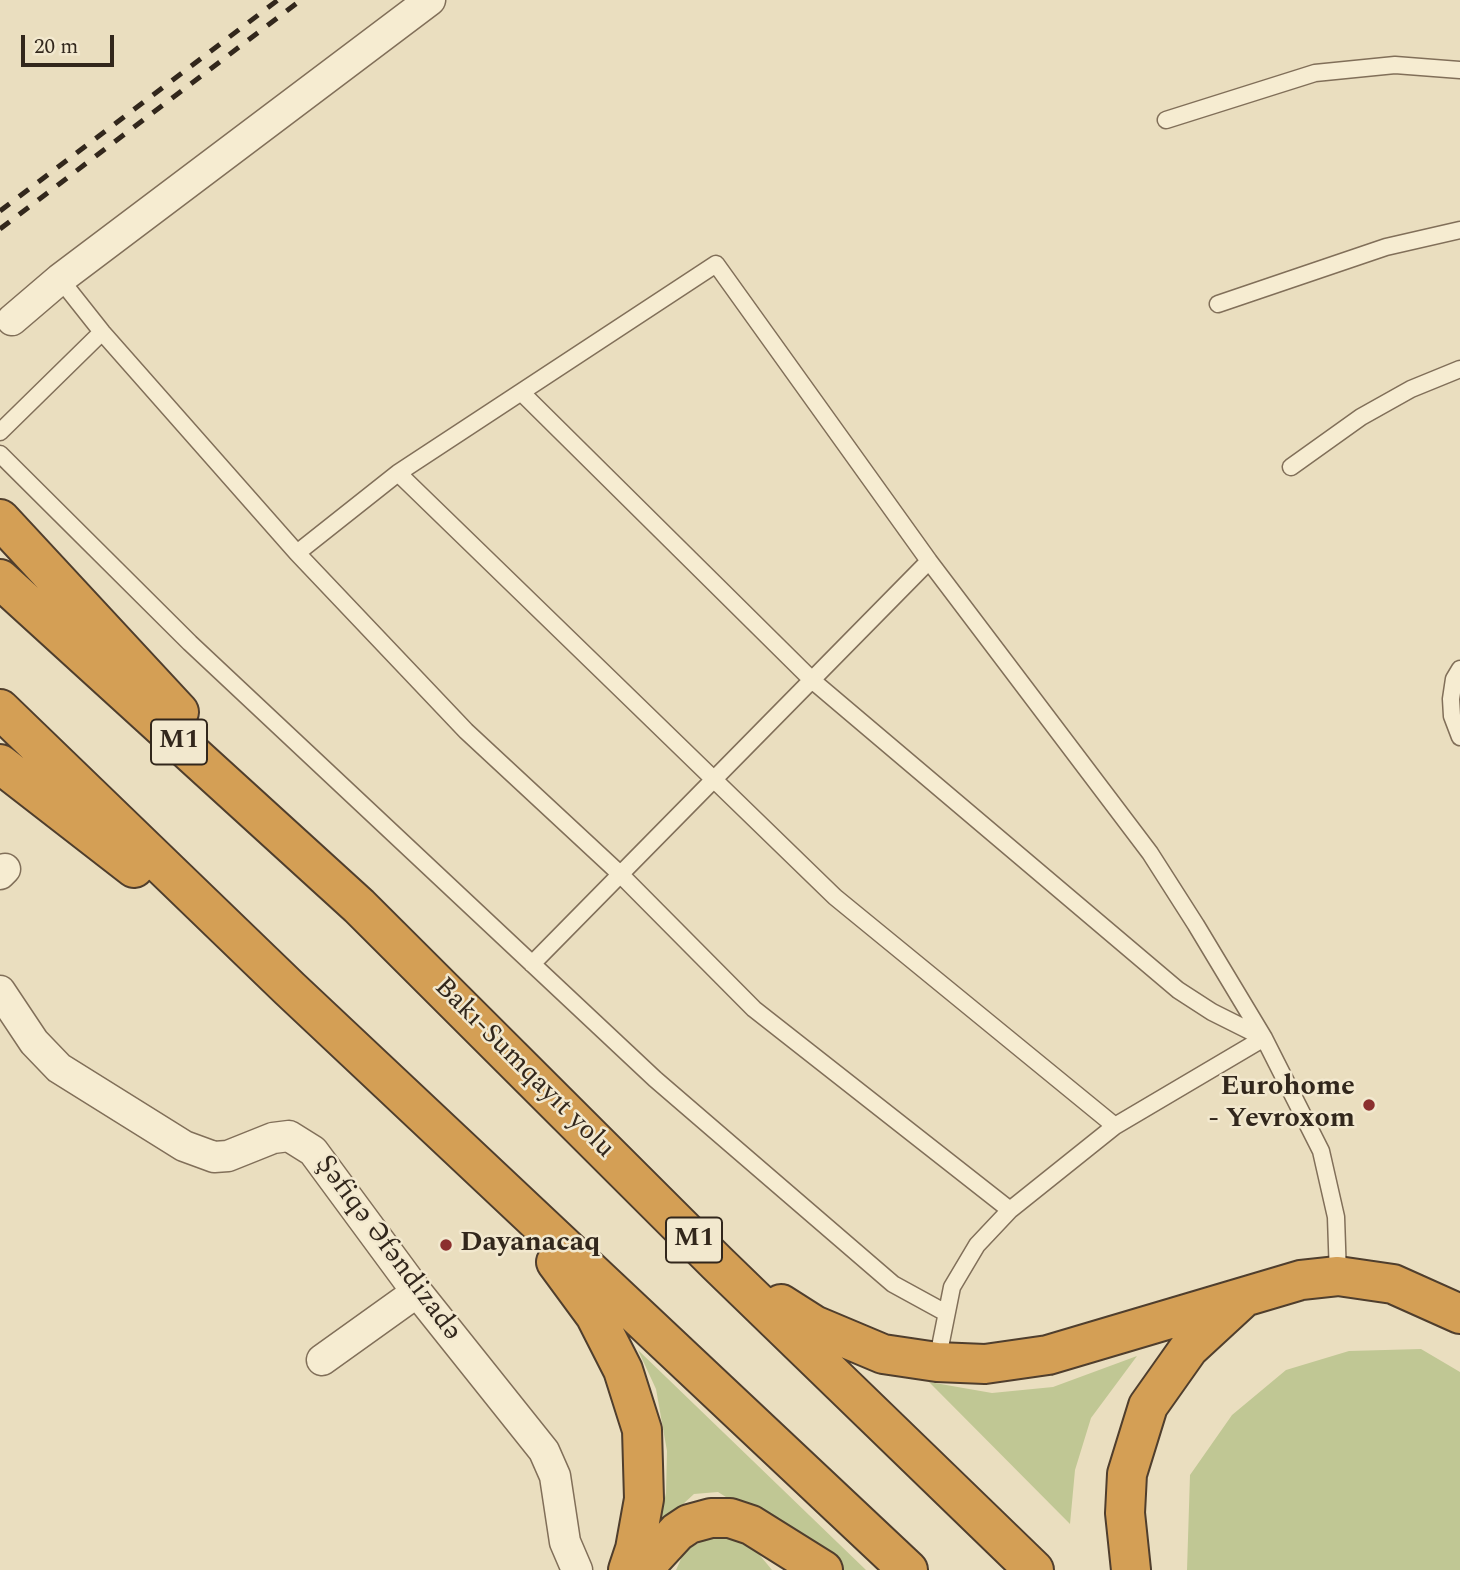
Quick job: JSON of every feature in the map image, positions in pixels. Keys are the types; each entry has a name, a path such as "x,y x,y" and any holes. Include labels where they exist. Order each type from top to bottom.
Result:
{"highway":[{"path":"0,519 359,906"},
{"name":"Bakı-Sumqayıt yolu","path":"0,579 359,906 717,1263 1034,1570"},
{"path":"0,709 290,989 908,1570"},
{"path":"0,764 290,989"},
{"path":"471,1157 595,1315 635,1403 642,1430 644,1499 635,1549 628,1570"},
{"path":"717,1263 814,1325 883,1354 937,1362 985,1364 1048,1354 1249,1293 1301,1280 1338,1276 1393,1284 1460,1314"},
{"path":"1131,1570 1125,1513 1127,1474 1147,1406 1189,1348 1249,1293"},
{"path":"642,1570 677,1532 689,1524 711,1518 730,1518 751,1525 823,1570"}],"street":[{"path":"12,320 60,279 430,0"},
{"name":"Şəfiqə Əfəndizadə","path":"0,990 12,1028 59,1068 184,1146 214,1157 228,1156 273,1138 289,1136 301,1140 313,1151 417,1292 544,1451 555,1476 565,1542 577,1570"},
{"path":"322,1360 417,1292"}],"lane":[{"path":"1166,120 1315,73 1395,65 1460,70"},
{"path":"1218,304 1386,247 1460,230"},
{"path":"296,553 398,474 523,394 716,264 929,561 1150,853 1264,1038 1321,1151 1336,1217 1338,1276"},
{"path":"60,279 102,332 296,553 466,731 619,873 754,1009 1010,1210"},
{"path":"0,432 102,332"},
{"path":"1290,467 1371,411 1411,389 1460,369"},
{"path":"523,394 813,681 1158,974 1212,1012 1264,1038"},
{"path":"0,454 190,643 655,1079 893,1284 946,1313"},
{"path":"398,474 835,897 1115,1126"},
{"path":"532,964 929,561"},
{"path":"1460,668 1454,679 1451,699 1452,716 1460,737"},
{"path":"937,1362 952,1287 977,1245 1010,1210 1115,1126 1264,1038"}],"green space":[{"path":"1421,1349 1460,1372 1460,1570 1187,1570 1190,1475 1232,1415 1286,1370 1349,1351"},
{"path":"638,1350 866,1570 842,1570 718,1492 694,1494 658,1527 666,1493 667,1451 656,1389"},
{"path":"1137,1356 1091,1418 1075,1470 1070,1524 929,1382 992,1393 1053,1387"},
{"path":"709,1538 732,1538 753,1547 772,1570 676,1570 685,1550"}],"railway":[{"path":"0,211 278,0"},
{"path":"0,229 301,0"}],"place":[{"name":"Eurohome - Yevroxom","path":"1369,1105"},
{"name":"Dayanacaq","path":"446,1245"}]}
